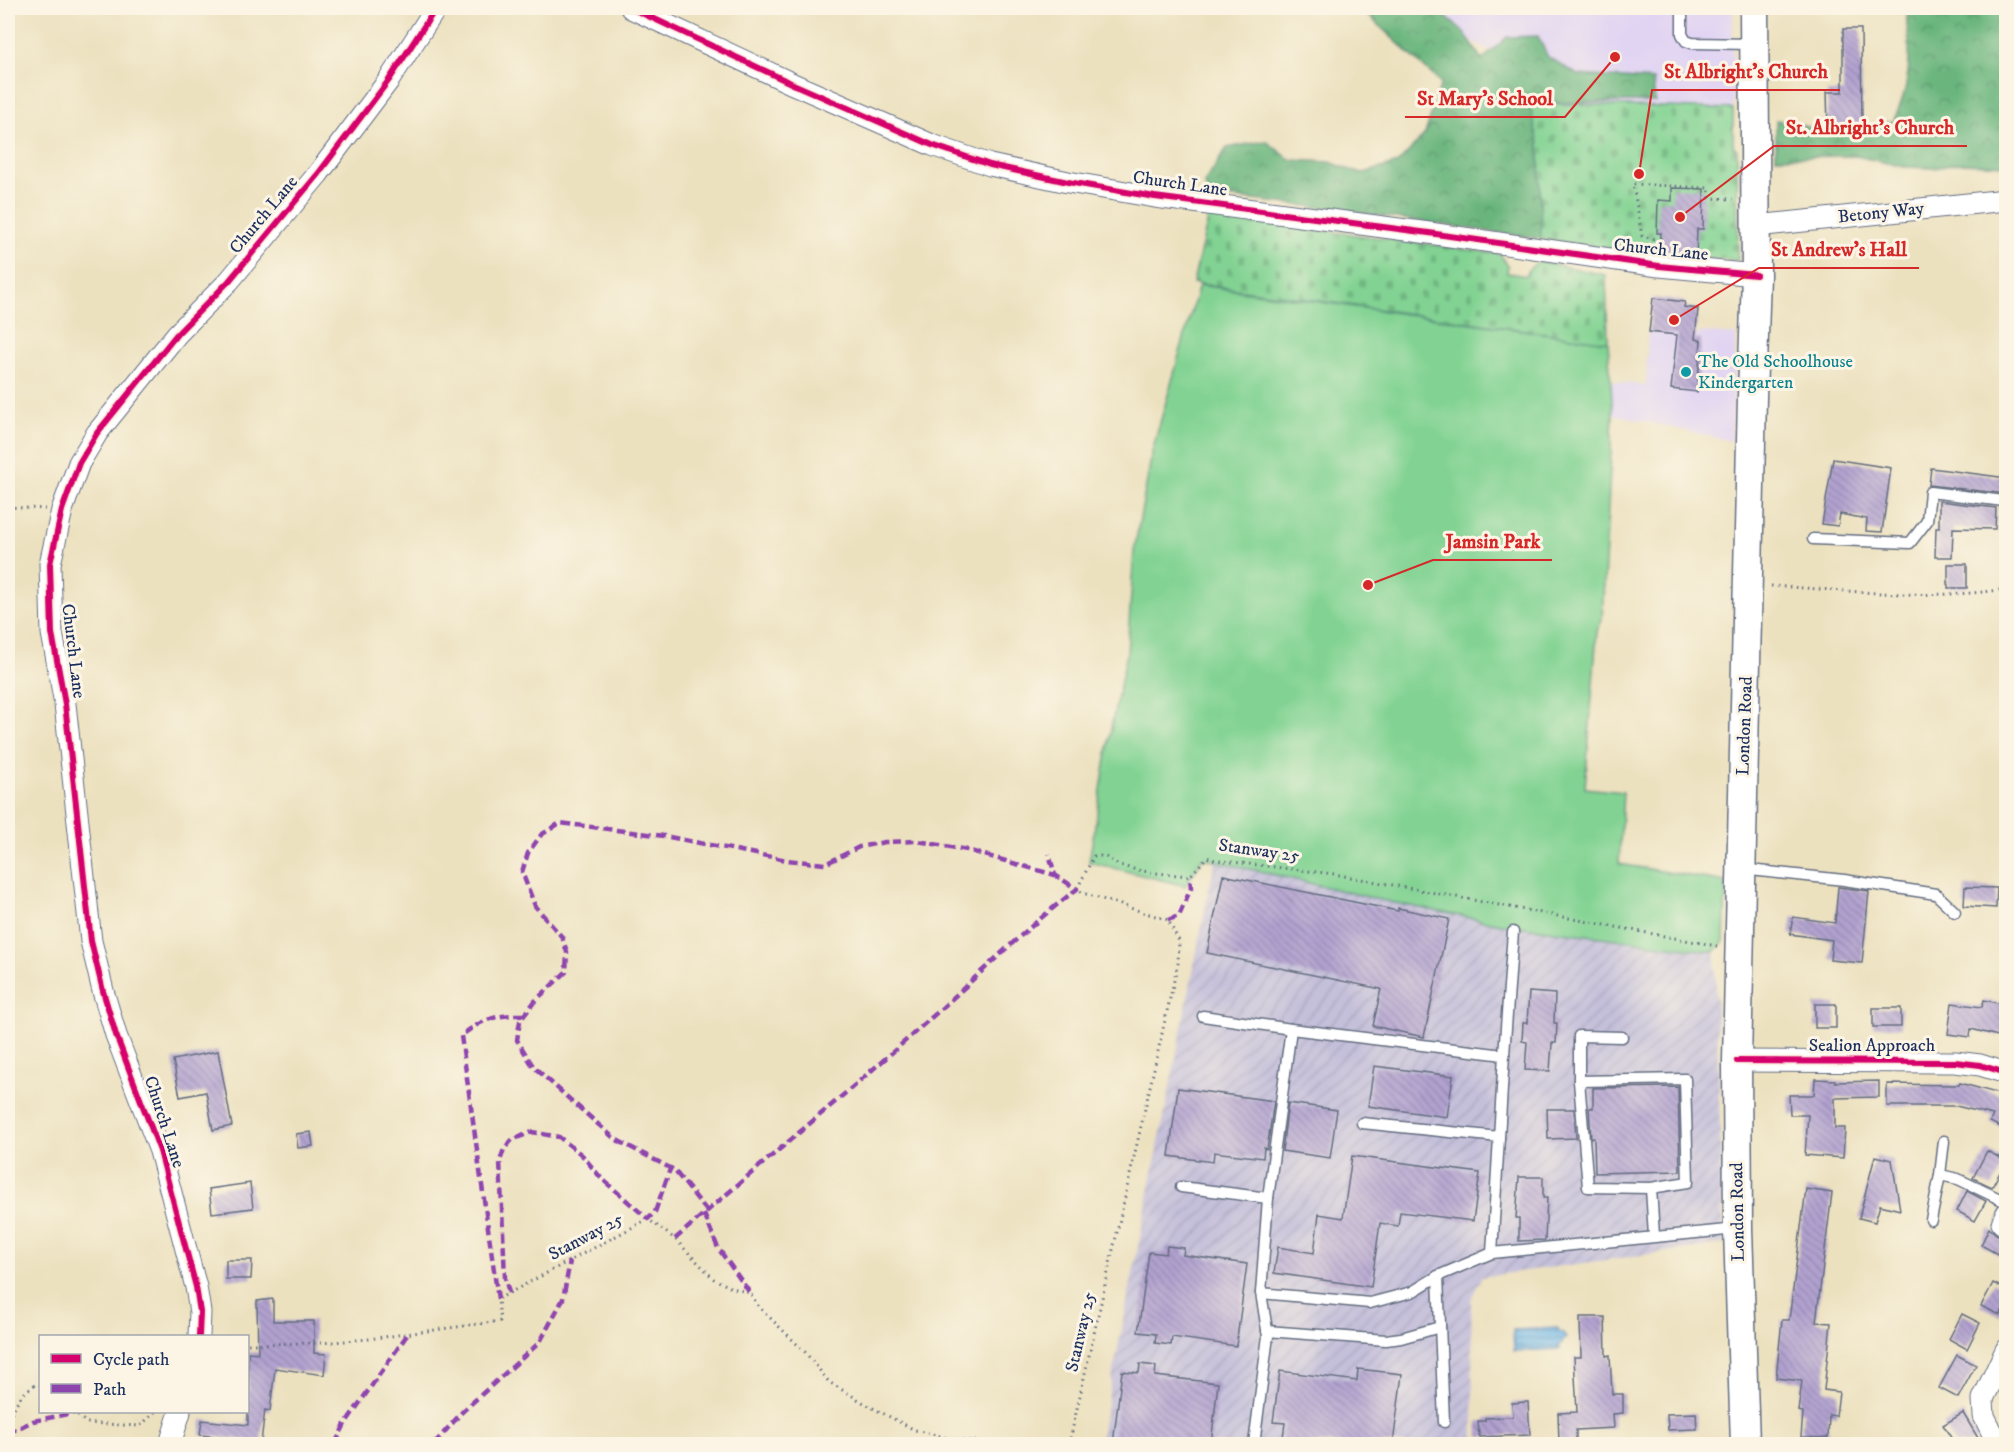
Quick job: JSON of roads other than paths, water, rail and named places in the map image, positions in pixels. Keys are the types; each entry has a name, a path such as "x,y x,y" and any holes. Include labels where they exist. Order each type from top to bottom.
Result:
{"main road":[{"name":"London Road","path":"1745,1442 1738,1228 1737,1061 1756,275 1754,8"}],"street":[{"name":"Church Lane","path":"199,1335 200,1312 196,1287 160,1150 102,991 91,940 65,704 52,633 50,564 62,510 80,463 97,433 177,334 229,281 318,174 389,80 436,8"},
{"name":"Church Lane","path":"631,8 814,94 932,145 990,165 1068,182 1155,197 1659,266 1756,275"},
{"name":"Betony Way","path":"1756,226 2007,200"},
{"name":"Sealion Approach","path":"1737,1061 1955,1062 2007,1072"},
{"path":"2007,1214 2002,1222 2007,1225"},
{"path":"1998,1444 1984,1416 1983,1399 2007,1350"},
{"path":"170,1444 180,1413"}],"lane":[{"path":"1682,8 1682,34 1686,42 1754,44"},
{"path":"1813,539 1910,543 1927,521 1930,492 2004,501 2007,508"},
{"path":"1741,869 1844,880 1936,894 1955,912"},
{"path":"1492,1253 1513,932"},
{"path":"1203,1016 1504,1055"},
{"path":"1254,1444 1268,1336 1261,1293 1268,1198 1291,1029"},
{"path":"1579,1081 1685,1079 1688,1182 1651,1188 1588,1187 1579,1081 1578,1036 1622,1037"},
{"path":"1362,1123 1499,1137"},
{"path":"1931,1220 1944,1141"},
{"path":"1940,1175 1958,1179 2007,1202"},
{"path":"1181,1187 1268,1198"},
{"path":"1651,1188 1654,1236"},
{"path":"1261,1293 1370,1303 1412,1292 1438,1276 1492,1253 1738,1228"},
{"path":"1438,1276 1444,1422"},
{"path":"1267,1330 1386,1340 1440,1327"}],"water":[{"path":"1558,1328 1566,1338 1559,1346 1560,1349 1514,1351 1513,1330"}],"place":[{"name":"St Mary's School","path":"1615,57"},
{"name":"St Albright's Church","path":"1639,174"},
{"name":"St. Albright's Church","path":"1680,217"},
{"name":"St Andrew's Hall","path":"1674,320"},
{"name":"The Old Schoolhouse Kindergarten","path":"1686,372"},
{"name":"Jamsin Park","path":"1368,585"}]}
